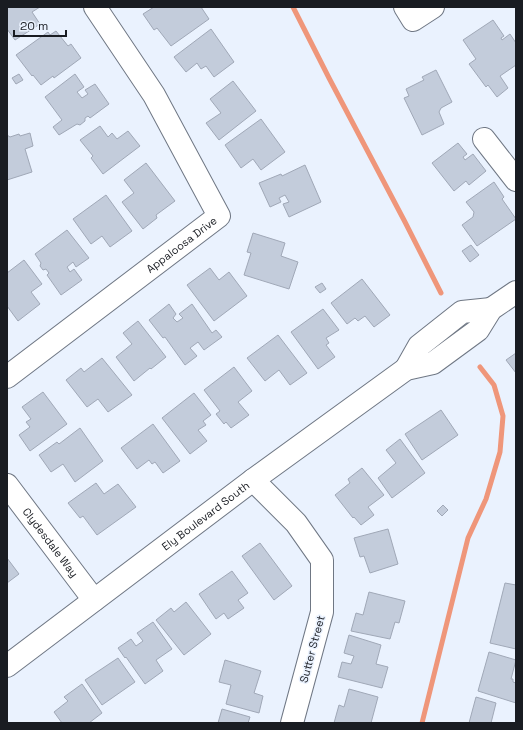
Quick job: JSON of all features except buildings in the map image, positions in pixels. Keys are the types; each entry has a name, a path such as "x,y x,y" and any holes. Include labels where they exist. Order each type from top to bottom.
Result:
{"street":[{"name":"Appaloosa Drive","path":"7,377 219,216 154,95 95,7"},
{"path":"405,7 413,20 433,7"},
{"path":"484,139 516,180"},
{"name":"Ely Boulevard South","path":"7,666 253,480 406,369 433,363 478,330 491,309 516,292"},
{"name":"Sutter Street","path":"253,480 296,523 322,560 322,612 292,723"},
{"name":"Clydesdale Way","path":"7,484 94,600"}],"waterway":[{"path":"293,7 441,293"},
{"path":"422,723 468,538 486,499 500,452 503,416 494,385 480,367"}]}
